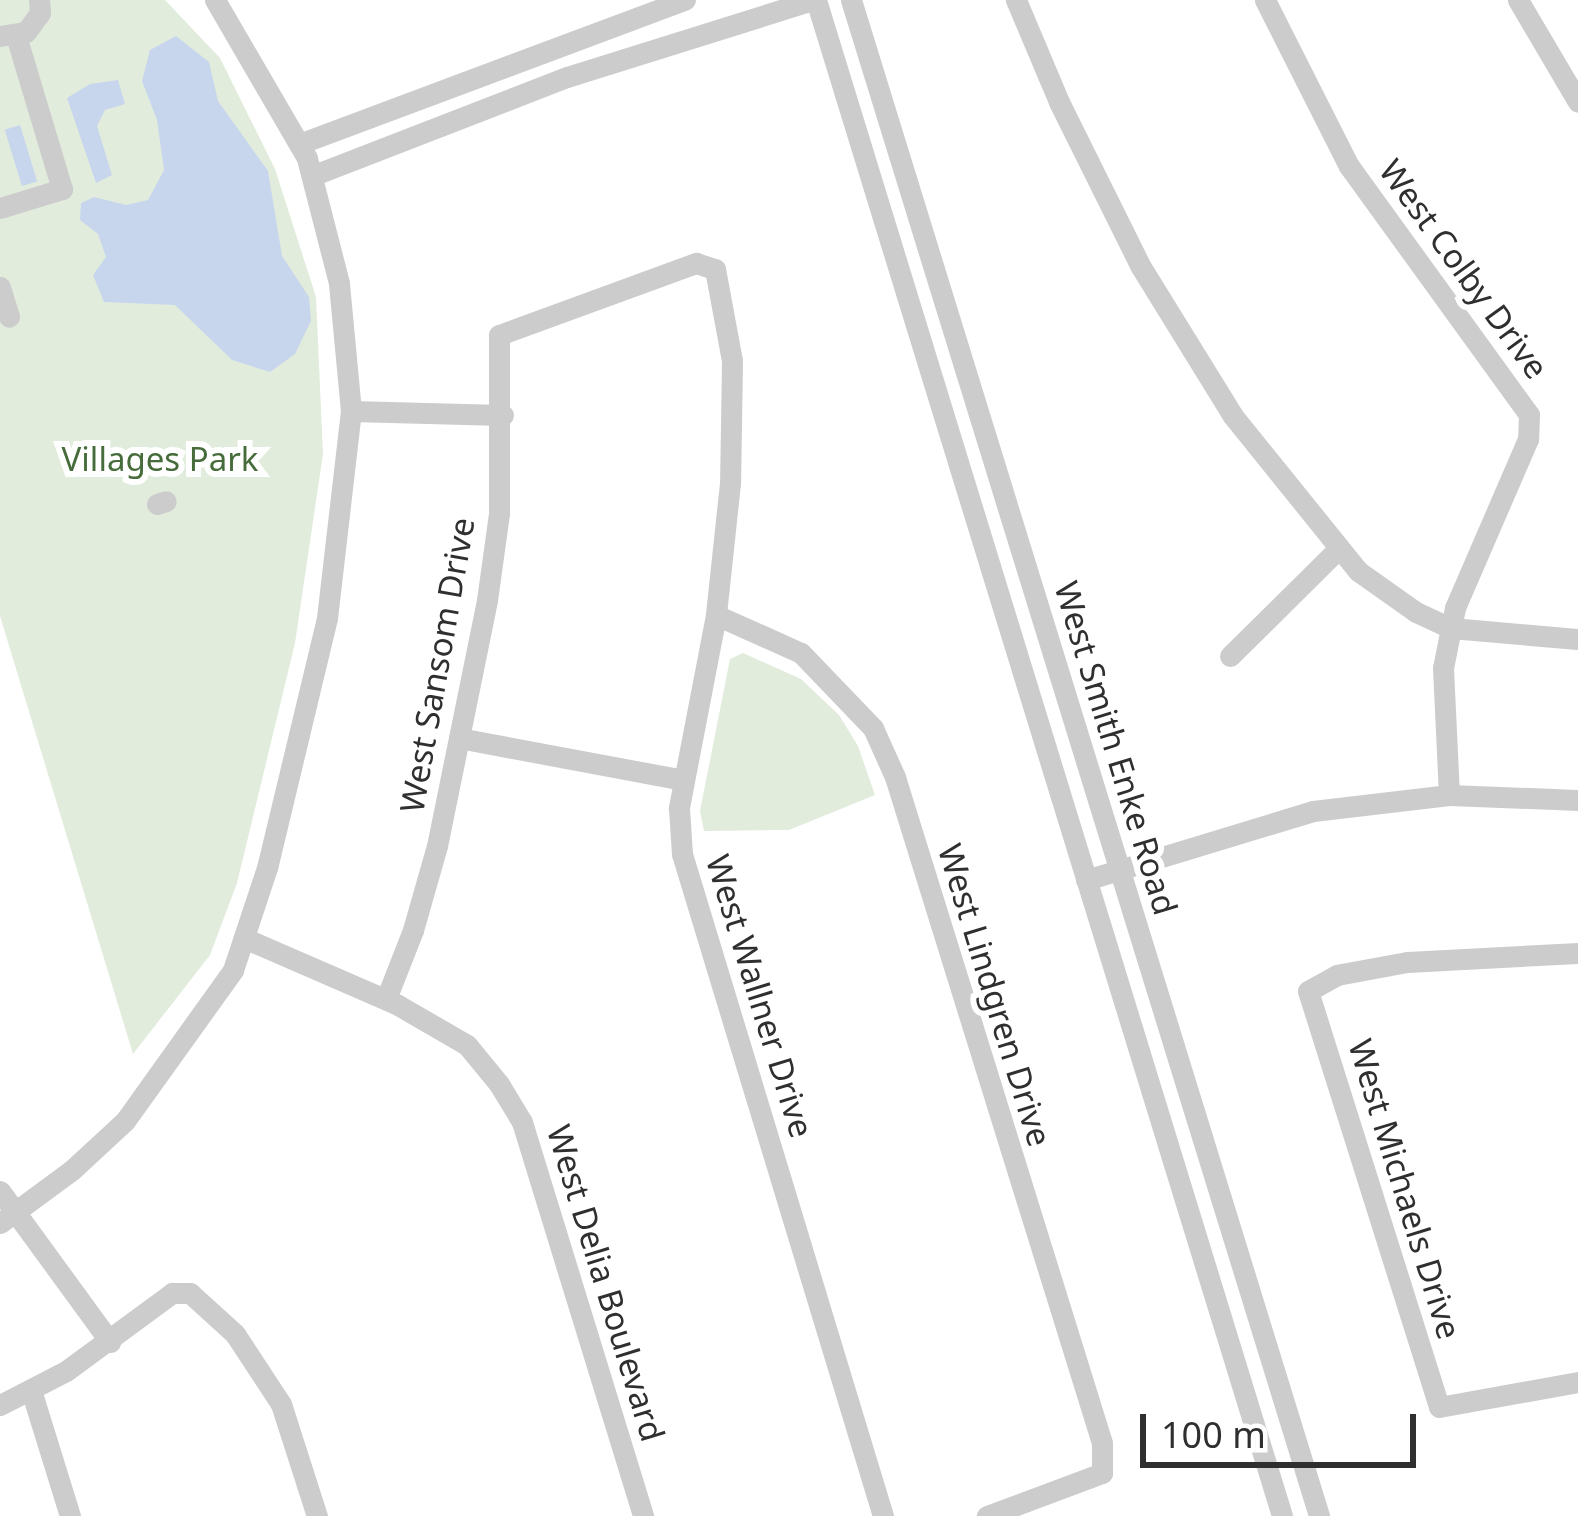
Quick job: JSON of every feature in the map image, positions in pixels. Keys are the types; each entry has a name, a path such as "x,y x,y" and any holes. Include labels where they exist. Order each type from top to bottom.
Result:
{"street":[{"path":"0,208 62,189 8,36 40,13 39,0"},
{"path":"8,1218 124,1121 233,970 267,868 327,618 351,410 339,283 314,176 215,0"},
{"path":"299,144 685,0"},
{"path":"314,176 566,77 814,0"},
{"name":"West Smith Enke Road","path":"814,0 1282,1516"},
{"name":"West Smith Enke Road","path":"851,0 1319,1516"},
{"path":"1016,0 1059,102 1141,267 1233,416 1358,572 1416,612 1451,628 1578,639"},
{"name":"West Colby Drive","path":"1265,0 1349,166 1529,415 1528,439 1451,628 1443,691 1449,795"},
{"path":"1519,0 1578,102"},
{"name":"West Wallner Drive","path":"499,335 696,263 715,269 732,361 730,483 716,614 683,780 682,854 883,1516"},
{"path":"0,287 9,316"},
{"name":"West Sansom Drive","path":"386,999 419,909 459,738 499,513 499,335"},
{"path":"351,410 502,416"},
{"path":"1230,656 1339,548"},
{"name":"West Lindgren Drive","path":"716,614 801,653 873,728 895,777 1102,1443 1102,1473 987,1516"},
{"path":"459,738 683,780"},
{"path":"1085,880 1313,811 1449,795 1578,800"},
{"name":"West Delia Boulevard","path":"244,938 386,999 467,1045 523,1122 643,1516"},
{"name":"West Michaels Drive","path":"1578,953 1407,962 1337,975 1308,991 1438,1407 1578,1382"},
{"path":"0,1191 8,1218 110,1342"},
{"path":"0,1405 110,1342 172,1293 190,1293 235,1334 280,1404 317,1516"},
{"path":"31,1390 70,1516"}],"green space":[{"name":"Villages Park","path":"0,0 165,0 220,58 275,169 316,297 323,454 295,643 237,883 210,955 133,1054 0,616"},
{"path":"743,653 801,679 839,715 858,746 875,795 789,830 704,831 700,811 730,659"}],"water":[{"path":"176,36 209,62 218,101 268,171 282,256 309,297 311,321 295,354 270,372 232,360 175,305 104,302 93,275 106,257 98,234 80,220 81,203 94,197 126,205 148,200 164,170 157,120 142,81 150,50"},
{"path":"118,80 125,104 105,110 97,126 112,175 96,183 67,98 90,84"},
{"path":"20,125 37,181 22,186 5,130"}]}
